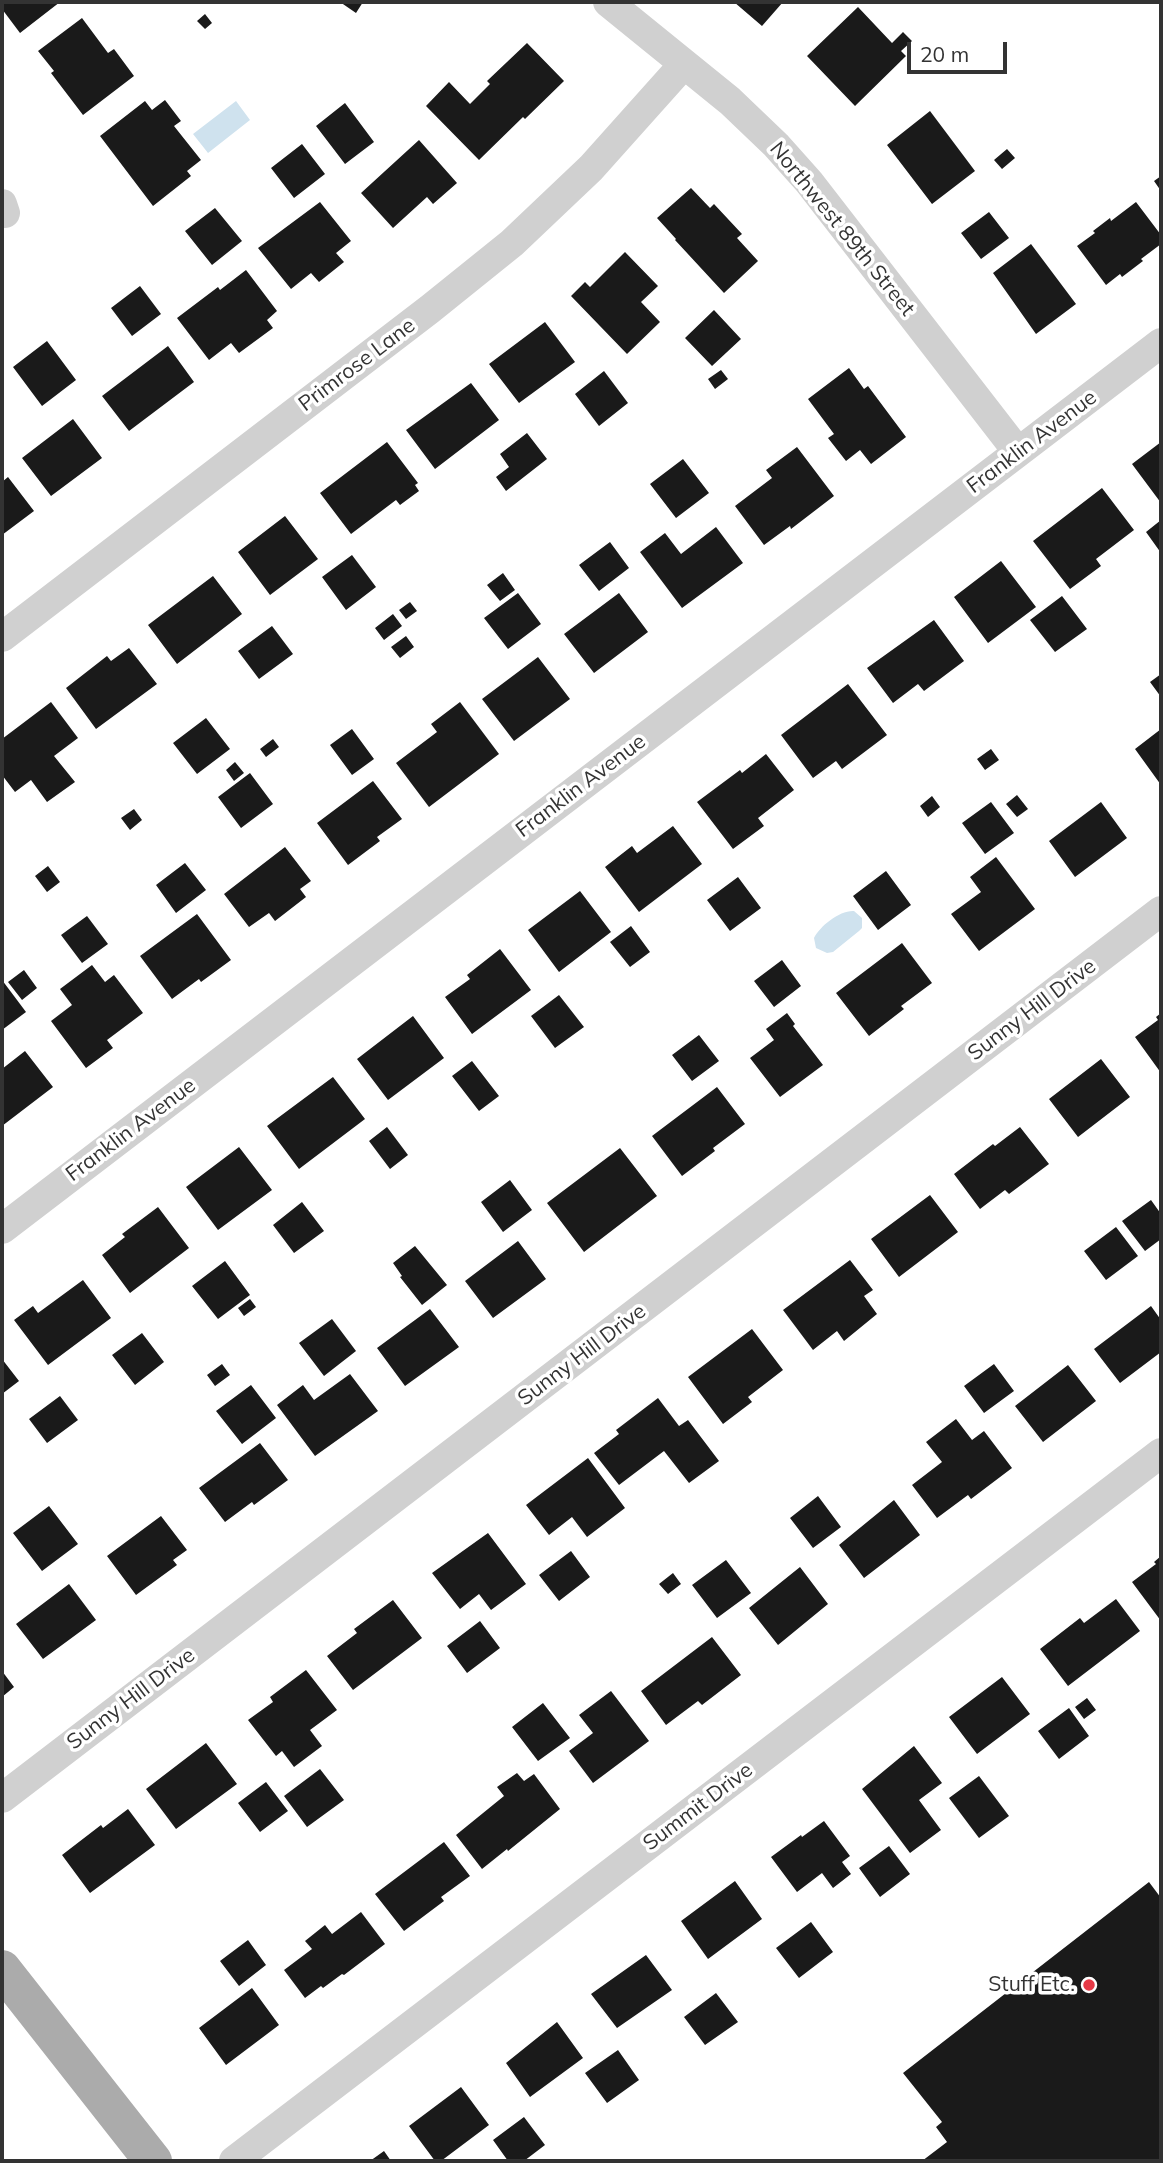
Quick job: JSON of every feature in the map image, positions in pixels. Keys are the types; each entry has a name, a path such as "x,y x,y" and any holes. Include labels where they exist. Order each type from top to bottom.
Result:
{"main road":[{"path":"2,1969 153,2161"}],"street":[{"name":"Northwest 89th Street","path":"608,2 730,101 793,163 1018,452"},
{"name":"Primrose Lane","path":"2,636 430,309 512,243 590,168 684,64"},
{"name":"Franklin Avenue","path":"2,1229 1161,343"},
{"name":"Sunny Hill Drive","path":"2,1798 1161,911"},
{"name":"Summit Drive","path":"234,2161 1161,1453"}],"water":[{"path":"236,101 250,120 208,153 193,134"},
{"path":"854,911 862,918 862,928 859,931 833,952 827,953 816,948 814,938 821,929 837,916"}],"building":[{"path":"2,2 60,2 20,33 2,9"},
{"path":"340,2 363,2 356,13"},
{"path":"734,2 783,2 762,26"},
{"path":"858,7 892,43 903,32 912,41 901,51 906,56 855,106 807,56"},
{"path":"205,14 212,23 205,29 197,21"},
{"path":"82,18 108,53 114,49 134,76 83,115 38,51"},
{"path":"527,43 564,81 479,160 426,106 449,82 470,104 490,84 487,81"},
{"path":"165,100 181,121 174,126 201,160 187,171 191,176 153,206 100,136 145,101 152,110"},
{"path":"345,103 374,142 345,164 316,126"},
{"path":"930,111 975,171 932,204 887,145"},
{"path":"419,140 457,183 433,204 427,197 393,228 361,193"},
{"path":"302,144 325,174 294,198 271,168"},
{"path":"1007,149 1015,158 1002,169 994,160"},
{"path":"1161,176 1161,191 1154,181"},
{"path":"691,188 710,208 714,204 742,234 737,238 758,261 724,293 657,218"},
{"path":"320,202 351,241 336,253 344,262 319,282 311,273 291,289 258,248"},
{"path":"1136,202 1161,235 1161,244 1122,277 1120,274 1106,285 1077,246 1110,218 1111,221"},
{"path":"215,208 242,241 212,265 185,231"},
{"path":"989,212 1009,238 981,259 961,233"},
{"path":"1031,244 1076,304 1036,334 993,273"},
{"path":"625,252 658,286 641,302 660,322 627,354 571,296 585,282 590,287"},
{"path":"246,270 277,311 267,320 273,328 239,353 231,343 209,360 177,318"},
{"path":"140,286 161,314 132,336 111,308"},
{"path":"714,310 741,339 712,366 685,338"},
{"path":"545,322 575,362 519,403 489,364"},
{"path":"47,341 76,380 42,406 13,367"},
{"path":"168,346 194,382 129,431 102,396"},
{"path":"849,368 864,389 868,386 906,437 871,464 860,450 846,461 828,438 834,434 808,399"},
{"path":"721,370 728,379 715,389 708,379"},
{"path":"604,371 628,403 599,426 575,394"},
{"path":"471,383 499,420 435,469 406,430"},
{"path":"73,419 102,458 51,496 22,458"},
{"path":"527,433 547,459 506,491 496,477 509,467 500,454"},
{"path":"387,442 418,483 415,485 419,491 400,505 396,500 351,534 320,493"},
{"path":"1161,442 1161,503 1132,464"},
{"path":"797,447 834,496 791,529 790,526 764,545 735,506 772,478 766,470"},
{"path":"683,459 709,493 676,518 650,484"},
{"path":"8,477 34,511 2,535 2,482"},
{"path":"1102,488 1134,530 1096,559 1101,566 1070,589 1033,541"},
{"path":"285,516 318,559 270,595 238,552"},
{"path":"1161,520 1161,553 1146,532"},
{"path":"716,527 743,563 682,608 640,552 665,533 681,554"},
{"path":"610,542 629,568 599,591 579,565"},
{"path":"352,555 376,587 346,610 322,577"},
{"path":"1001,561 1036,607 988,643 954,597"},
{"path":"503,573 515,590 500,601 487,585"},
{"path":"213,576 242,614 177,664 148,625"},
{"path":"518,593 541,624 508,649 484,618"},
{"path":"619,593 648,632 594,673 564,634"},
{"path":"1062,596 1087,629 1055,652 1030,620"},
{"path":"410,602 417,611 406,619 399,610"},
{"path":"393,614 402,626 384,640 375,628"},
{"path":"934,620 964,661 924,691 918,684 893,703 867,668"},
{"path":"272,626 293,654 259,679 238,651"},
{"path":"406,636 414,647 400,658 391,647"},
{"path":"129,648 157,684 96,729 66,688 107,656 111,661"},
{"path":"538,657 570,699 514,741 482,699"},
{"path":"1161,674 1161,697 1150,682"},
{"path":"848,684 887,735 842,769 836,761 813,778 781,735"},
{"path":"51,702 78,738 54,756 75,782 47,802 31,780 15,792 2,775 2,739"},
{"path":"460,702 499,754 429,807 396,763 437,732 431,724"},
{"path":"206,718 230,749 197,774 173,743"},
{"path":"352,729 374,759 352,775 330,745"},
{"path":"1161,729 1161,785 1135,749"},
{"path":"273,739 279,747 266,757 260,749"},
{"path":"991,749 999,760 985,770 977,759"},
{"path":"766,754 794,790 758,818 764,826 733,849 697,802"},
{"path":"235,762 244,773 234,781 226,770"},
{"path":"250,773 273,804 241,828 218,797"},
{"path":"373,781 402,819 377,837 380,841 348,865 317,823"},
{"path":"1017,795 1028,809 1017,817 1006,804"},
{"path":"932,796 940,807 928,817 920,806"},
{"path":"991,802 1014,833 985,854 962,823"},
{"path":"1101,802 1127,838 1075,877 1049,841"},
{"path":"134,809 142,820 130,830 121,818"},
{"path":"673,826 702,864 639,912 605,867 632,846 637,853"},
{"path":"285,847 311,881 300,889 306,897 275,921 269,913 249,927 224,894"},
{"path":"996,857 1035,909 979,951 951,914 981,892 970,877"},
{"path":"185,863 206,890 176,913 156,885"},
{"path":"48,866 60,882 47,892 35,876"},
{"path":"886,871 911,905 878,930 853,896"},
{"path":"738,877 761,908 730,931 707,900"},
{"path":"580,891 611,932 559,972 528,930"},
{"path":"197,914 231,960 172,999 140,956"},
{"path":"87,916 108,944 82,963 61,935"},
{"path":"631,926 650,952 630,967 610,942"},
{"path":"902,943 932,983 901,1006 904,1009 869,1036 836,993"},
{"path":"500,949 531,990 472,1034 445,997 470,979 467,975"},
{"path":"782,960 801,986 774,1007 754,981"},
{"path":"92,965 105,982 114,975 143,1013 107,1040 113,1048 86,1068 51,1021 72,1005 60,989"},
{"path":"24,970 37,988 22,1000 8,982"},
{"path":"2,980 26,1012 2,1030"},
{"path":"559,995 584,1027 555,1048 531,1016"},
{"path":"787,1013 795,1024 793,1026 823,1065 780,1097 750,1058 774,1040 766,1029"},
{"path":"1161,1013 1161,1073 1135,1037 1158,1020 1156,1017"},
{"path":"413,1016 444,1058 388,1100 357,1059"},
{"path":"699,1035 719,1061 692,1081 672,1055"},
{"path":"25,1051 53,1087 2,1126 2,1069"},
{"path":"1101,1059 1130,1097 1078,1137 1049,1099"},
{"path":"472,1061 499,1096 479,1111 452,1076"},
{"path":"333,1077 365,1119 299,1169 267,1126"},
{"path":"717,1087 745,1124 682,1176 652,1136"},
{"path":"387,1127 408,1155 390,1169 369,1141"},
{"path":"1020,1127 1049,1164 1009,1194 1005,1190 980,1209 954,1174"},
{"path":"239,1147 272,1190 218,1230 186,1187"},
{"path":"620,1148 657,1196 584,1252 547,1203"},
{"path":"510,1180 532,1210 503,1232 481,1202"},
{"path":"930,1195 958,1232 899,1277 871,1239"},
{"path":"1151,1200 1161,1214 1161,1239 1145,1251 1122,1221"},
{"path":"302,1202 324,1231 294,1253 273,1225"},
{"path":"158,1207 189,1248 130,1293 102,1255 125,1237 122,1234"},
{"path":"1116,1227 1138,1256 1106,1280 1084,1251"},
{"path":"518,1241 546,1279 493,1318 465,1281"},
{"path":"415,1246 447,1285 422,1305 400,1277 402,1276 393,1263"},
{"path":"850,1260 873,1290 864,1296 877,1314 844,1341 837,1331 813,1350 783,1310"},
{"path":"225,1261 250,1295 218,1319 192,1286"},
{"path":"83,1280 111,1318 48,1365 14,1320 33,1306 38,1313"},
{"path":"250,1299 256,1307 244,1316 238,1308"},
{"path":"1151,1306 1161,1320 1161,1352 1120,1383 1094,1349"},
{"path":"430,1309 459,1347 405,1386 377,1348"},
{"path":"332,1319 356,1351 324,1376 299,1343"},
{"path":"752,1329 783,1370 748,1397 752,1402 723,1424 688,1377"},
{"path":"142,1333 164,1362 135,1385 112,1355"},
{"path":"2,1359 19,1381 2,1394"},
{"path":"222,1364 230,1375 215,1386 207,1375"},
{"path":"994,1364 1014,1391 984,1413 964,1386"},
{"path":"1068,1365 1096,1401 1043,1442 1015,1406"},
{"path":"350,1374 378,1411 315,1456 277,1405 303,1385 314,1400"},
{"path":"251,1385 276,1418 242,1444 216,1411"},
{"path":"60,1396 78,1420 47,1443 29,1419"},
{"path":"658,1398 679,1426 688,1420 719,1461 689,1483 664,1451 619,1485 594,1453 619,1434 616,1430"},
{"path":"956,1419 972,1440 984,1431 1012,1468 971,1499 968,1495 937,1518 912,1485 942,1462 926,1442"},
{"path":"260,1443 288,1480 225,1522 199,1488"},
{"path":"588,1458 625,1508 587,1537 572,1517 549,1535 526,1505"},
{"path":"818,1496 841,1527 813,1548 790,1518"},
{"path":"894,1500 920,1535 864,1578 839,1545"},
{"path":"49,1506 78,1544 42,1571 13,1533"},
{"path":"161,1516 187,1550 173,1560 177,1565 136,1595 107,1556"},
{"path":"488,1533 526,1584 491,1610 479,1594 460,1609 432,1573"},
{"path":"571,1551 590,1577 559,1601 539,1575"},
{"path":"1161,1556 1161,1621 1132,1582 1156,1564 1154,1562"},
{"path":"726,1560 751,1593 717,1618 692,1585"},
{"path":"800,1567 828,1604 778,1645 749,1608"},
{"path":"673,1573 681,1584 668,1594 659,1584"},
{"path":"69,1584 96,1620 43,1659 16,1624"},
{"path":"1116,1599 1140,1631 1068,1686 1040,1649 1080,1618 1084,1623"},
{"path":"393,1600 422,1638 353,1690 327,1656 357,1633 354,1629"},
{"path":"480,1621 500,1648 467,1673 447,1646"},
{"path":"712,1637 741,1675 702,1705 698,1701 666,1725 641,1691"},
{"path":"306,1670 337,1710 310,1730 322,1746 294,1767 282,1751 276,1756 248,1720 273,1702 270,1697"},
{"path":"2,1671 14,1687 2,1697"},
{"path":"1002,1677 1030,1714 977,1754 949,1717"},
{"path":"611,1691 649,1741 593,1783 569,1751 593,1733 579,1715"},
{"path":"1087,1698 1096,1710 1084,1719 1075,1707"},
{"path":"543,1703 570,1738 538,1761 512,1727"},
{"path":"1069,1708 1089,1736 1059,1759 1038,1731"},
{"path":"206,1743 237,1784 176,1829 146,1789"},
{"path":"914,1746 942,1783 919,1800 941,1830 910,1853 862,1789"},
{"path":"320,1769 344,1800 307,1827 284,1796"},
{"path":"517,1773 524,1781 534,1774 560,1809 482,1869 456,1835 504,1796 497,1787"},
{"path":"979,1776 1009,1816 979,1838 949,1798"},
{"path":"266,1782 288,1811 260,1832 238,1803"},
{"path":"128,1809 155,1845 90,1893 62,1855 101,1825 103,1828"},
{"path":"824,1821 850,1856 842,1862 851,1874 833,1888 822,1873 797,1892 771,1857"},
{"path":"444,1842 470,1876 441,1897 444,1901 404,1931 375,1894"},
{"path":"889,1846 910,1874 880,1897 859,1868"},
{"path":"735,1881 762,1919 708,1959 681,1921"},
{"name":"Stuff Etc.","path":"1149,1882 1161,1898 1161,2161 922,2161 947,2142 936,2127 942,2122 903,2073"},
{"path":"361,1912 385,1944 344,1975 323,1988 321,1986 305,1998 284,1970 312,1949 305,1941 325,1925 332,1934"},
{"path":"811,1922 833,1952 799,1978 776,1948"},
{"path":"248,1940 266,1965 239,1986 220,1961"},
{"path":"646,1955 672,1990 617,2028 591,1994"},
{"path":"252,1988 279,2025 226,2065 199,2028"},
{"path":"716,1993 738,2022 705,2045 684,2017"},
{"path":"557,2022 583,2058 530,2097 506,2063"},
{"path":"618,2050 639,2080 607,2103 585,2073"},
{"path":"461,2087 489,2125 441,2161 435,2161 409,2126"},
{"path":"524,2117 545,2145 524,2161 508,2161 493,2140"},
{"path":"384,2151 391,2161 370,2161"}],"place":[{"name":"Stuff Etc.","path":"1089,1985"}]}
